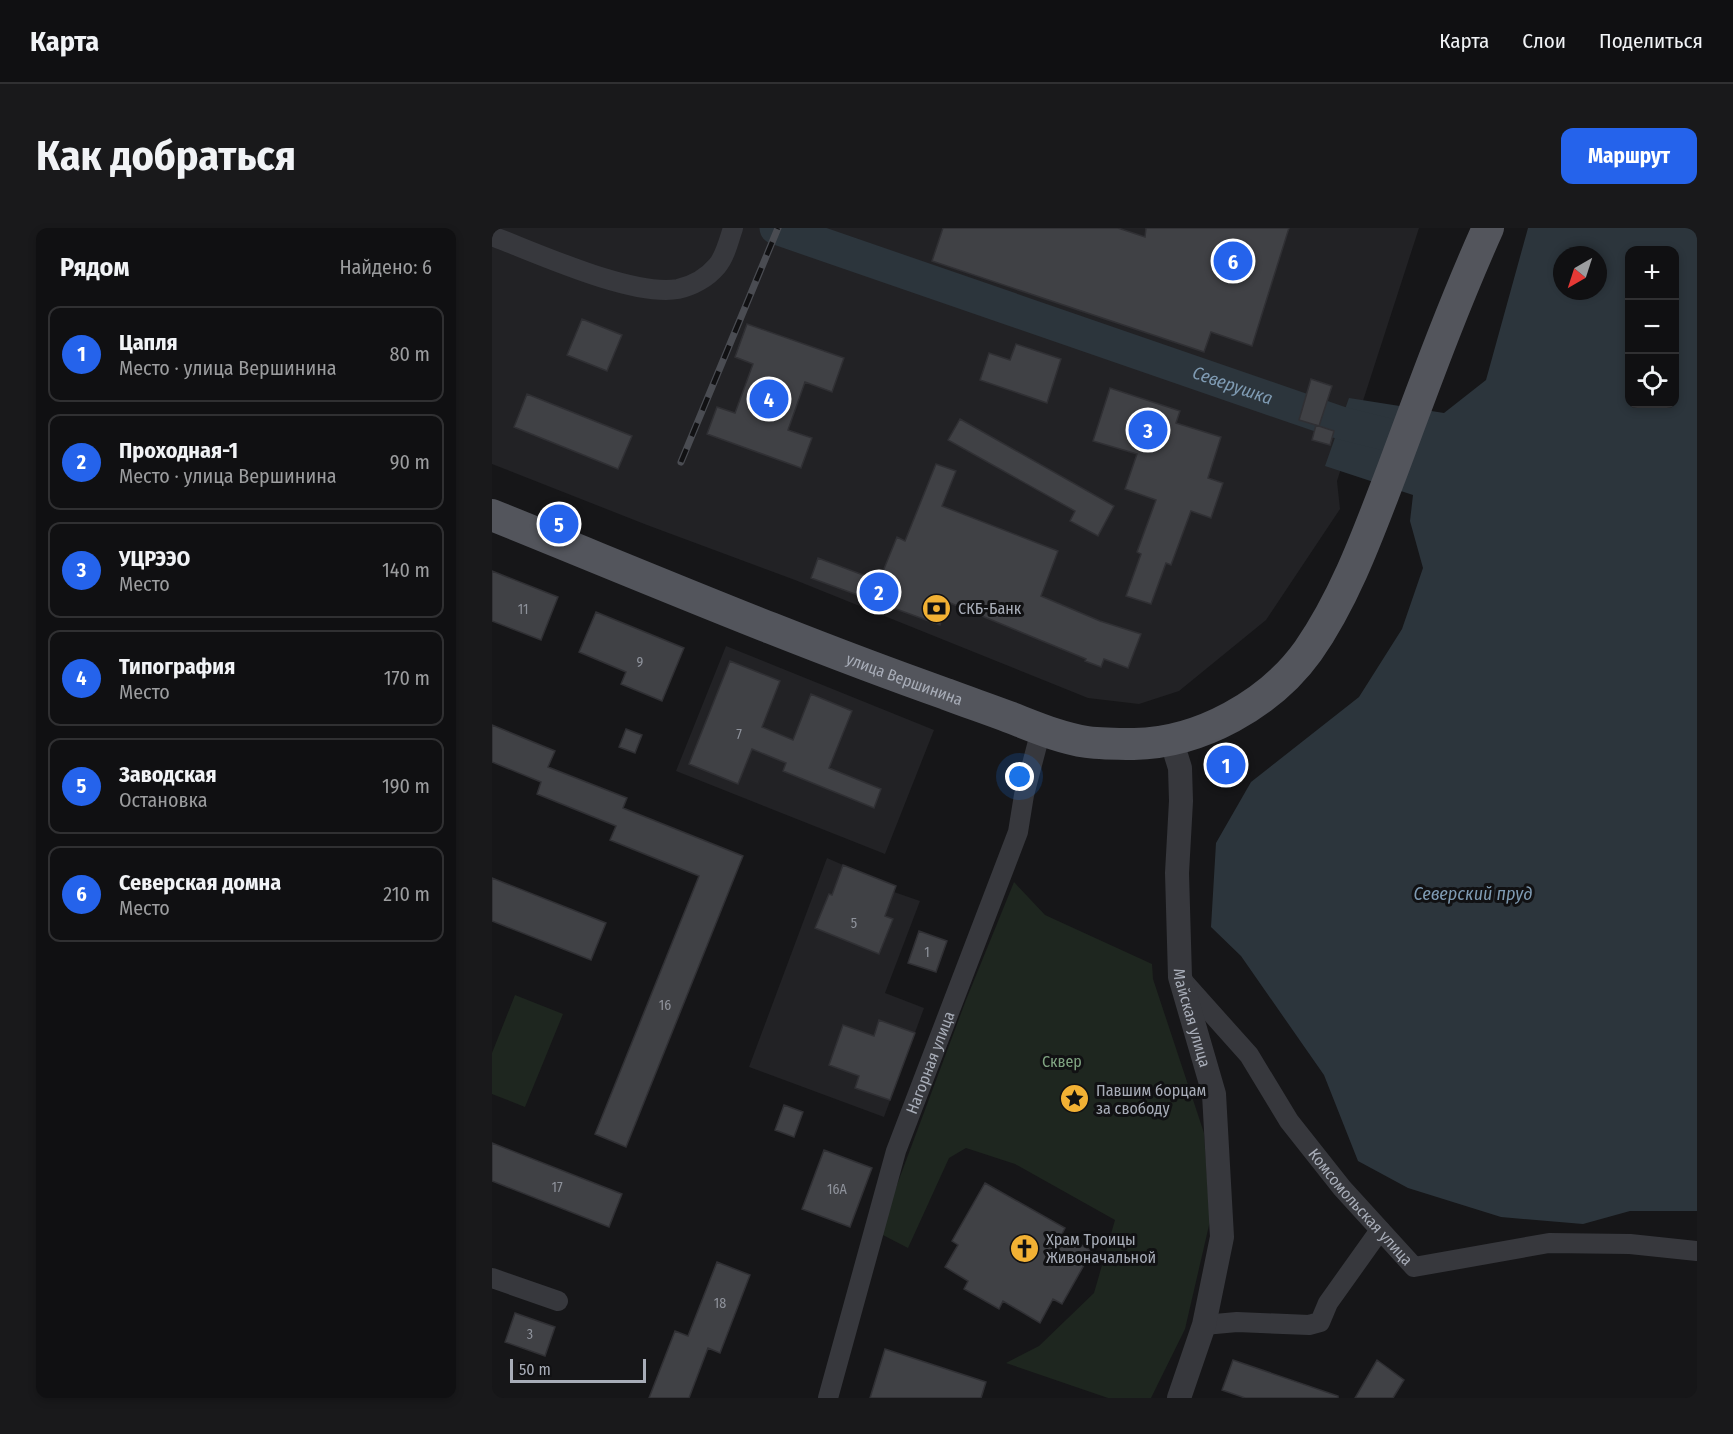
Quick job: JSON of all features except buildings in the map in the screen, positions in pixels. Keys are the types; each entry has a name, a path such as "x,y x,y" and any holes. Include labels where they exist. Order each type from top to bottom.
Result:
{"main road":[{"name":"улица Вершинина","path":"492,515 891,675 1041,730 1077,740 1101,743 1138,744 1171,740 1233,716 1281,681 1308,651 1334,610 1372,522 1432,365 1488,228"}],"street":[{"path":"492,236 582,271 649,289 677,289 700,281 718,265 733,228"},
{"name":"Нагорная улица","path":"828,1398 896,1151 1018,832 1024,795 1041,730"},
{"name":"Майская улица","path":"1171,740 1180,768 1181,801 1177,873 1180,977 1214,1094 1222,1237 1204,1325 1179,1398"},
{"name":"Комсомольская улица","path":"1180,977 1249,1055 1289,1121 1342,1188 1414,1267 1549,1243 1630,1244 1697,1251"},
{"path":"1204,1325 1237,1322 1309,1325 1320,1322 1328,1303 1380,1230"},
{"path":"492,1278 558,1301"}],"shaded area":[{"path":"492,228 1419,228 1337,481 1340,509 1266,620 1179,691 1139,704 1088,698 795,580 492,464"},
{"path":"726,646 934,730 885,854 676,771"},
{"path":"827,858 843,865 838,878 891,899 894,892 920,901 885,993 924,1008 884,1117 749,1067"}],"green space":[{"name":"Сквер","path":"1014,882 1045,915 1152,964 1153,979 1204,1133 1210,1221 1185,1329 1151,1398 1108,1398 1006,1363 1039,1346 1094,1293 1115,1220 1015,1164 966,1148 949,1158 908,1248 879,1233 966,1000"},
{"path":"515,995 563,1014 525,1107 492,1094 492,1053"}],"water":[{"name":"Северский пруд","path":"1528,228 1697,228 1697,1211 1630,1211 1583,1224 1501,1217 1408,1188 1358,1161 1324,1075 1241,956 1211,927 1216,843 1251,782 1359,697 1402,629 1423,568 1410,521 1413,495 1325,466 1349,398 1444,413 1486,380"}],"waterway":[{"name":"Северушка","path":"776,228 1341,423 1385,434"}],"railway":[{"path":"681,462 778,228"}],"place":[{"name":"Северская домна","path":"1233,261"},
{"name":"Типография","path":"769,399"},
{"name":"УЦРЭЭО","path":"1148,430"},
{"name":"Заводская","path":"559,524"},
{"name":"Проходная-1","path":"879,592"},
{"name":"СКБ-Банк","path":"937,608"},
{"name":"Цапля","path":"1226,765"},
{"name":"Павшим борцам за свободу","path":"1075,1099"},
{"name":"Храм Троицы Живоначальной","path":"1025,1248"}]}
